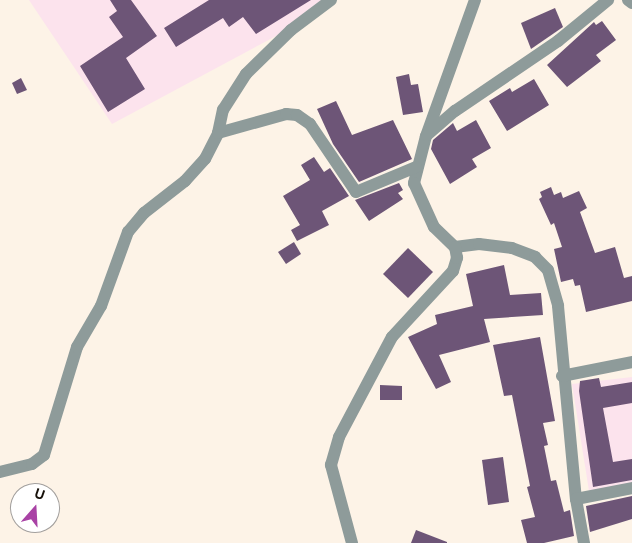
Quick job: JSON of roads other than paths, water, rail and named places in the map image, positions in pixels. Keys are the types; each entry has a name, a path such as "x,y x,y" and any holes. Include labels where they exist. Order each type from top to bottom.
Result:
{"street":[{"path":"0,472 32,464 44,455 77,347 101,306 128,232 144,213 185,181 205,159 218,133 223,110 246,74 291,30 331,0"},
{"path":"352,543 331,465 339,437 392,337 453,271 456,258 455,247 434,227 425,213 414,183 416,167 426,136 475,0"},
{"path":"426,136 455,111 558,41 608,0"},
{"path":"628,0 632,3"},
{"path":"218,133 286,114 297,115 310,124 356,192 416,167"},
{"path":"455,247 479,244 502,246 525,252 542,263 551,279 558,306 562,376 581,542"},
{"path":"562,376 632,362"},
{"path":"576,499 632,488"}]}
